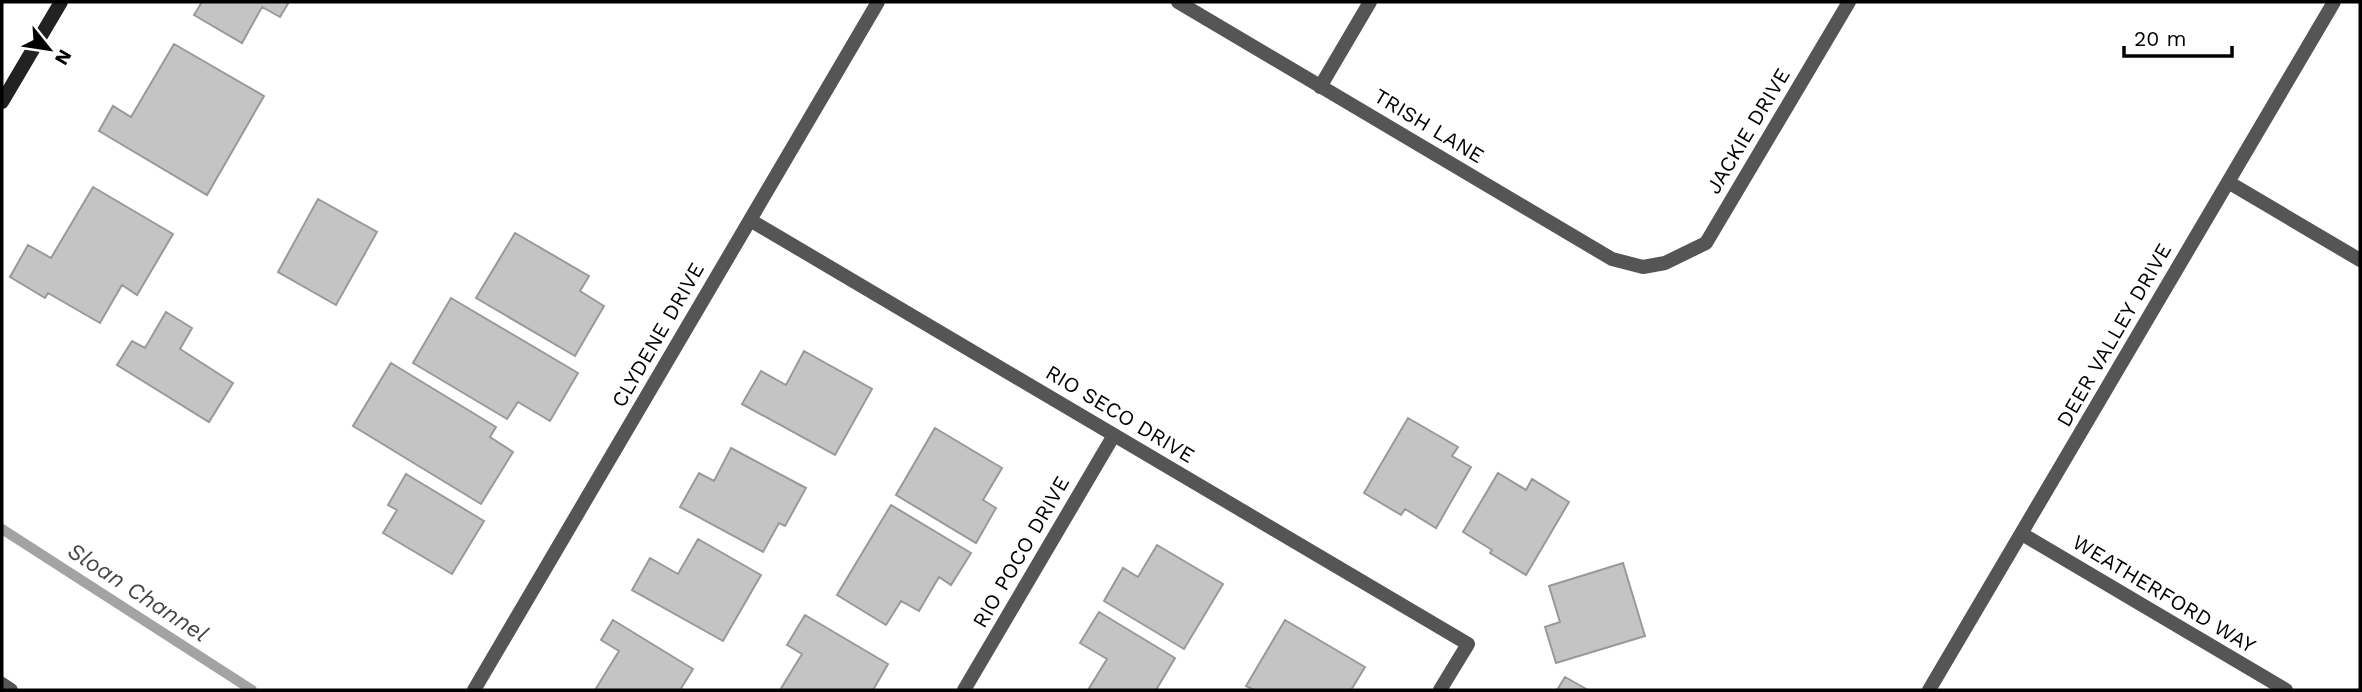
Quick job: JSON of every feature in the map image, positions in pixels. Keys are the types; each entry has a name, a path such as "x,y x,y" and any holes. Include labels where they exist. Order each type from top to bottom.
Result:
{"main road":[{"path":"2,102 61,2"}],"street":[{"name":"CLYDENE DRIVE","path":"474,690 878,2"},
{"name":"TRISH LANE","path":"1178,2 1612,259 1643,267 1665,263"},
{"path":"1320,87 1370,2"},
{"name":"JACKIE DRIVE","path":"1665,263 1706,243 1849,2"},
{"name":"DEER VALLEY DRIVE","path":"1929,690 2334,2"},
{"path":"2228,183 2360,260"},
{"name":"RIO SECO DRIVE","path":"750,220 1468,643 1440,690"},
{"name":"RIO POCO DRIVE","path":"964,690 1114,435"},
{"name":"WEATHERFORD WAY","path":"2022,534 2286,690"},
{"path":"2,684 11,690"}],"building":[{"path":"202,2 289,2 280,17 262,7 242,43 194,15"},
{"path":"174,44 264,96 207,195 99,131 113,106 131,117"},
{"path":"93,187 173,234 137,295 122,285 100,323 48,293 45,298 10,277 28,245 51,258"},
{"path":"318,199 377,232 336,305 278,272"},
{"path":"515,233 589,276 580,291 604,306 575,356 476,298"},
{"path":"451,298 578,373 550,421 518,402 507,419 413,363"},
{"path":"166,312 192,328 180,349 233,383 209,422 117,365 132,341 145,348"},
{"path":"804,351 872,389 835,455 742,404 761,371 786,385"},
{"path":"391,363 496,427 490,437 513,452 481,504 353,426"},
{"path":"1408,418 1458,447 1452,456 1471,467 1436,528 1405,509 1401,515 1364,493"},
{"path":"935,428 1002,468 983,500 996,508 976,543 896,495"},
{"path":"731,448 806,488 785,526 779,523 763,552 680,507 699,473 714,481"},
{"path":"1498,473 1526,490 1532,479 1569,502 1526,575 1490,553 1492,550 1463,532"},
{"path":"406,474 484,521 452,574 383,533 397,510 388,505"},
{"path":"891,505 971,553 951,585 939,577 919,611 901,601 886,625 837,595"},
{"path":"698,539 761,575 723,641 632,590 650,558 678,574"},
{"path":"1157,545 1223,584 1184,649 1104,601 1123,568 1138,577"},
{"path":"1623,563 1645,636 1556,663 1545,627 1560,622 1549,586"},
{"path":"1099,612 1175,658 1156,690 1088,690 1107,659 1080,643"},
{"path":"805,615 888,664 873,690 780,690 802,654 787,645"},
{"path":"613,620 693,669 680,690 595,690 619,651 601,640"},
{"path":"1285,620 1365,667 1351,690 1254,690 1246,686"},
{"path":"1565,677 1588,690 1557,690"}],"waterway":[{"name":"Sloan Channel","path":"2,529 252,690"}]}
